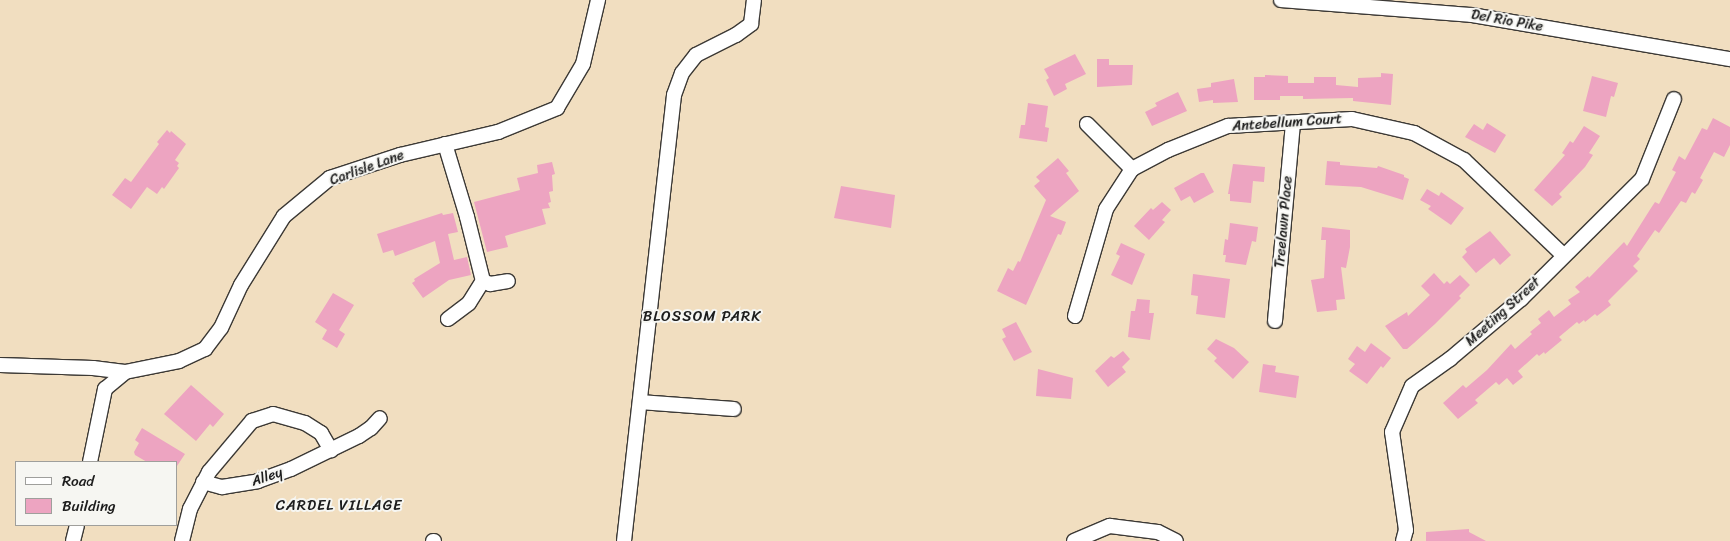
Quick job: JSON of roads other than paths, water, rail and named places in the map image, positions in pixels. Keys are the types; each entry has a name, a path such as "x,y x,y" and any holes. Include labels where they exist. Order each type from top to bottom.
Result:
{"street":[{"name":"Carlisle Lane","path":"90,461 105,389 125,372 179,361 205,349 221,328 242,285 284,216 330,178 400,155 498,132 557,108 583,64 598,0"},
{"path":"624,541 674,95 682,73 696,55 736,35 751,24 754,0"},
{"name":"Del Rio Pike","path":"1281,0 1472,14 1730,59"},
{"name":"Meeting Street","path":"1403,541 1406,530 1392,432 1412,386 1450,359 1521,299 1563,255 1642,179 1674,99"},
{"name":"Antebellum Court","path":"1075,316 1106,209 1132,169 1168,150 1228,126 1352,119 1414,134 1464,160 1563,255"},
{"name":"Treelawn Place","path":"1275,322 1293,123"},
{"path":"1087,124 1132,169"},
{"path":"445,144 467,217 483,281 469,303 448,319"},
{"path":"483,281 490,284 508,281"},
{"path":"0,365 93,368 125,372"},
{"path":"640,402 734,410"},
{"path":"182,541 190,509 203,482 214,465 252,421 266,415 280,415 314,428 321,433 332,450"},
{"name":"Alley","path":"203,482 222,487 258,481 332,450 372,428 380,418"},
{"path":"73,541 77,526"},
{"path":"1074,541 1110,526 1158,532 1176,541"}],"district":[{"name":"BLOSSOM PARK","path":"702,317"},
{"name":"CARDEL VILLAGE","path":"339,506"}]}
